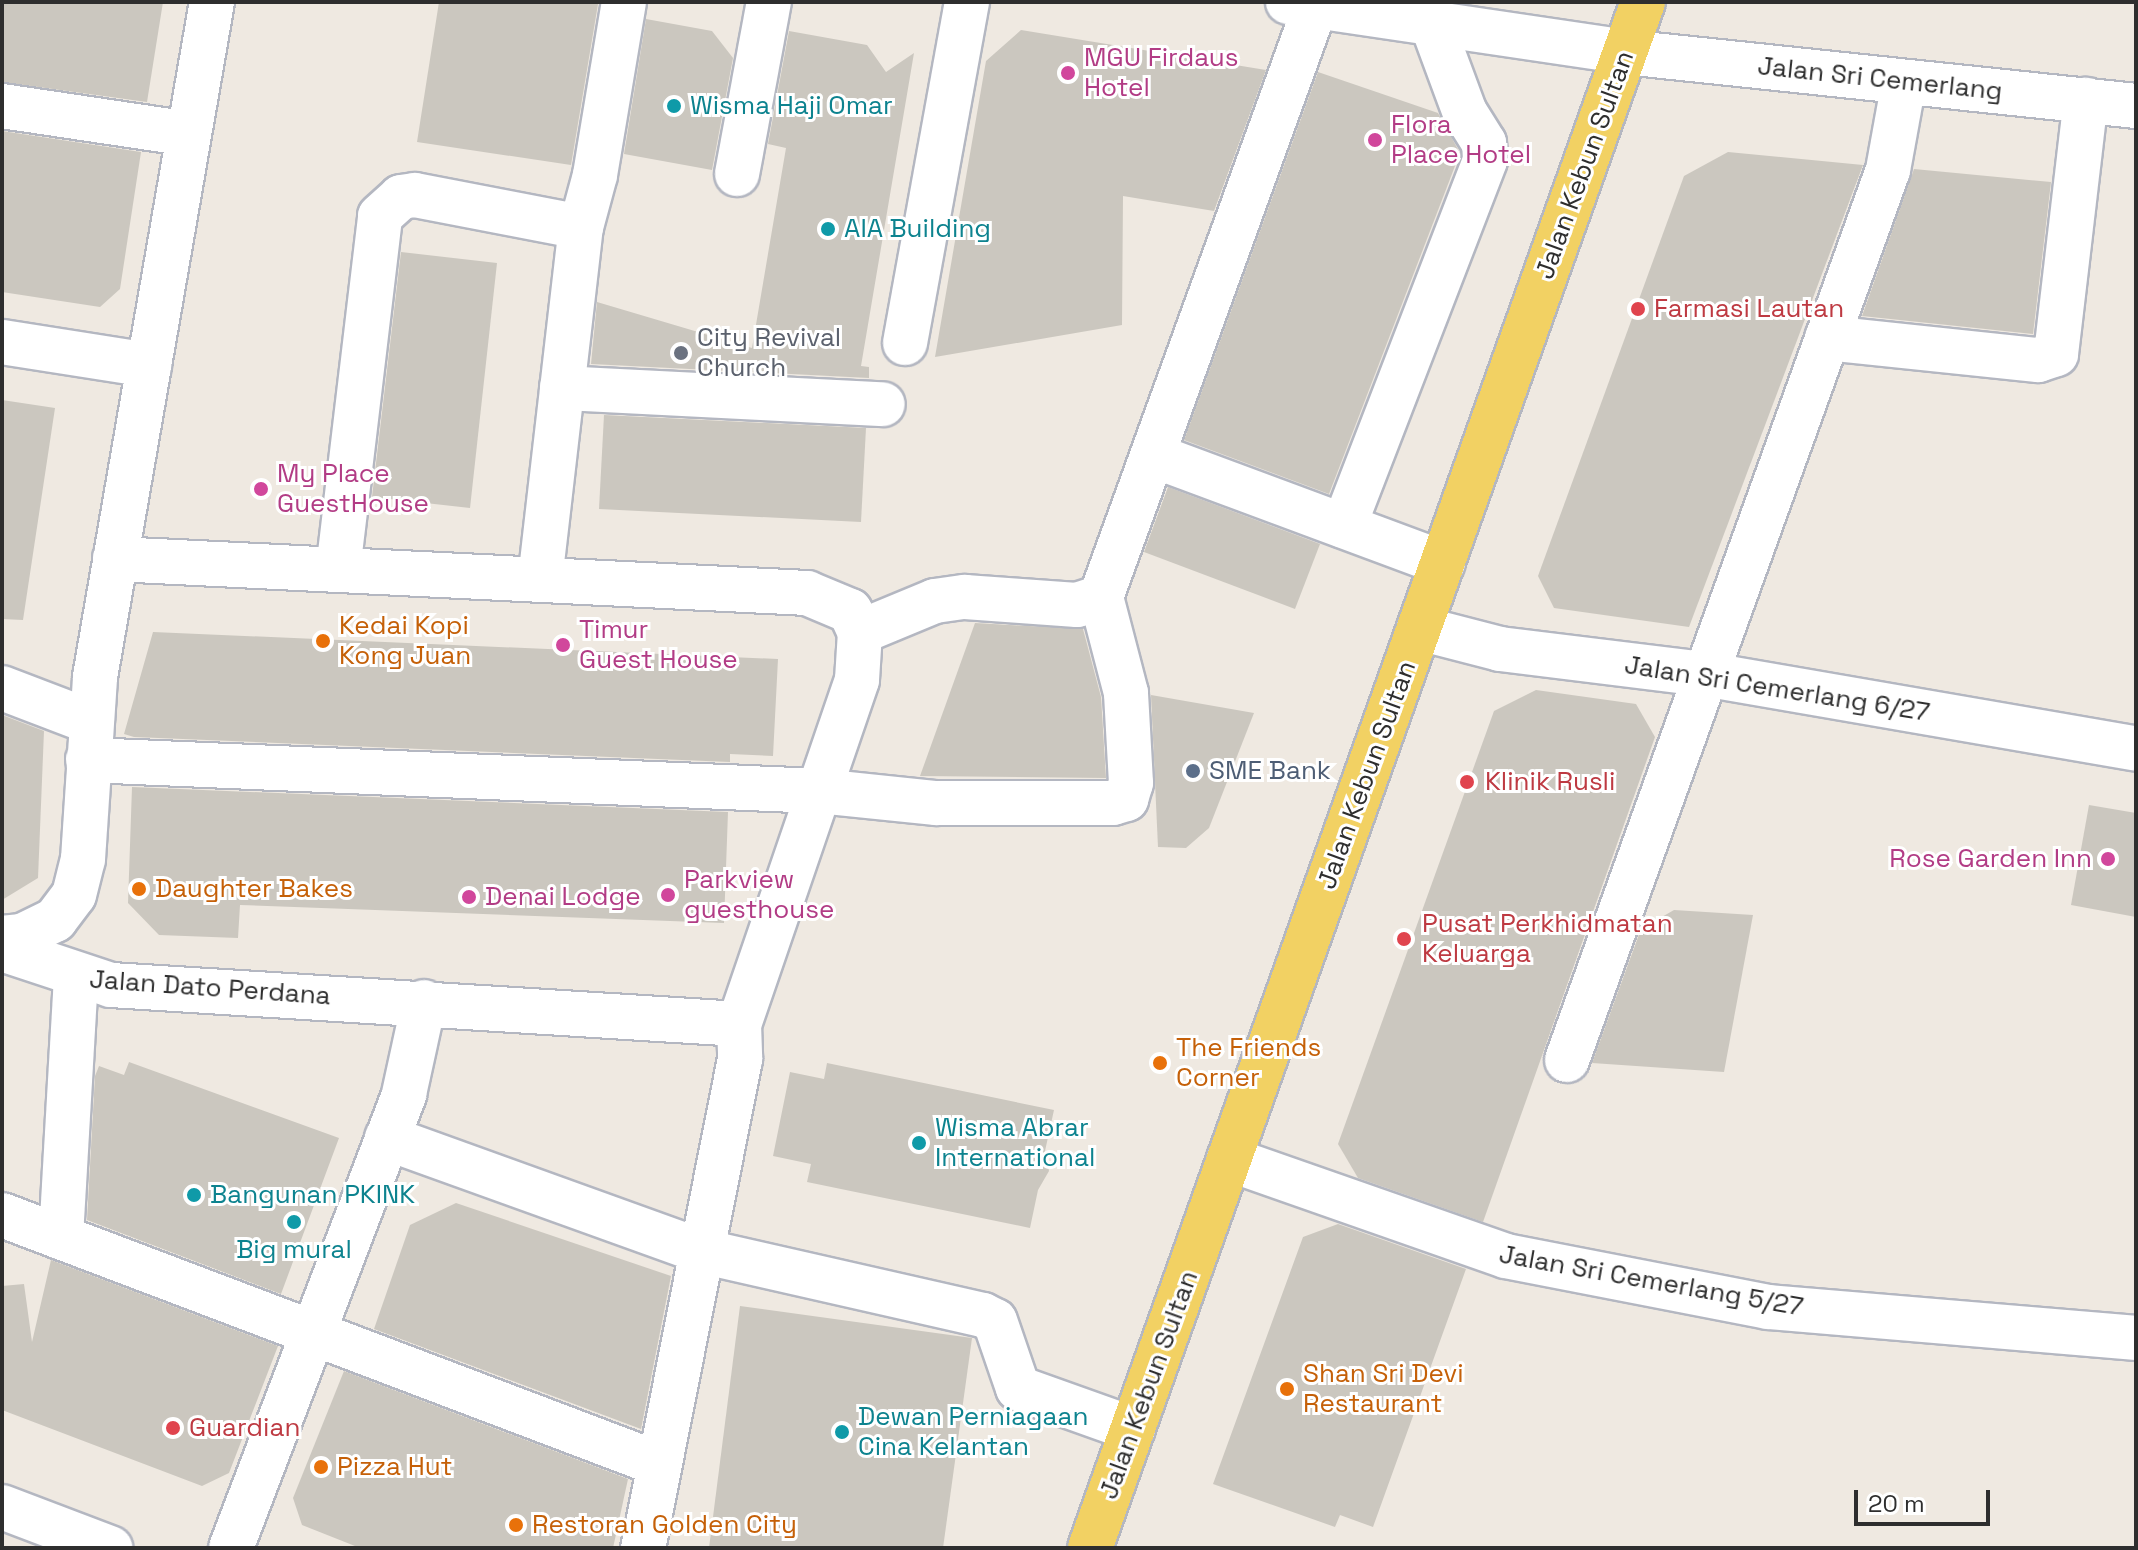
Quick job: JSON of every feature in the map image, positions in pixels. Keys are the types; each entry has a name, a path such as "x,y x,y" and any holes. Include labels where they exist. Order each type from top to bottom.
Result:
{"main road":[{"name":"Jalan Kebun Sultan","path":"1090,1548 1643,2"}],"street":[{"path":"2,938 22,936 55,920 74,895 83,859 90,741 115,559 212,2"},
{"path":"540,580 581,227 595,175 624,2"},
{"path":"737,174 769,2"},
{"path":"905,343 967,2"},
{"path":"2,688 90,741 819,791 936,803 1113,803 1126,799 1131,783 1126,693 1101,597 1155,456 1306,4"},
{"name":"Jalan Sri Cemerlang","path":"1306,4 1625,52 2136,106"},
{"path":"1344,526 1485,160 1484,143 1465,113 1432,24"},
{"path":"1567,1060 1888,170 1904,82"},
{"path":"1827,338 2038,360 2056,354 2086,100"},
{"path":"2,106 189,134"},
{"path":"338,570 380,216 401,197 415,195 581,227"},
{"path":"2,342 149,365"},
{"path":"562,388 883,404"},
{"path":"1155,456 1443,563"},
{"path":"115,559 807,593 850,611 860,632 857,680 739,1024 740,1059 643,1548"},
{"path":"860,632 935,601 965,597 1077,605 1101,597"},
{"name":"Jalan Sri Cemerlang 6/27","path":"1419,628 1500,649 1704,674 2136,749"},
{"name":"Jalan Dato Perdana","path":"2,949 76,977 111,985 424,1002 739,1024"},
{"path":"61,1237 76,977"},
{"path":"231,1548 404,1094 424,1002"},
{"path":"387,1138 701,1251 983,1315 995,1321 1018,1388 1133,1429"},
{"name":"Jalan Sri Cemerlang 5/27","path":"1229,1159 1506,1256 1768,1307 2136,1338"},
{"path":"2,1215 659,1464"},
{"path":"2,1507 91,1545"}],"building":[{"path":"2,2 163,2 147,102 2,82"},
{"path":"439,2 598,4 571,165 417,142"},
{"name":"Wisma Haji Omar","path":"646,19 712,31 733,58 712,170 624,154"},
{"path":"1021,30 1266,70 1214,211 1123,196 1122,325 935,357 986,61"},
{"name":"AIA Building","path":"789,31 867,45 886,72 914,53 861,366 869,367 869,378 591,364 597,302 752,348 786,148 768,144"},
{"path":"1318,72 1438,113 1460,153 1329,494 1184,440"},
{"path":"2,131 141,152 120,289 100,307 2,292"},
{"path":"1728,152 1863,165 1689,627 1554,608 1538,576 1684,176"},
{"path":"1914,169 2051,182 2033,334 1862,316"},
{"path":"401,252 497,263 470,508 372,497"},
{"path":"2,400 55,408 23,620 2,619"},
{"path":"604,415 866,428 861,522 599,509"},
{"path":"1168,487 1320,544 1295,609 1144,552"},
{"path":"975,623 1083,629 1101,697 1106,778 920,776"},
{"path":"153,632 778,659 773,756 730,754 730,762 134,737 124,734"},
{"path":"1536,690 1636,704 1655,737 1483,1222 1358,1178 1338,1144 1494,711"},
{"name":"SME Bank","path":"1151,695 1254,713 1209,828 1186,848 1158,847"},
{"path":"2,715 44,731 38,878 2,900"},
{"path":"132,787 728,812 724,923 240,905 238,938 159,935 128,903"},
{"name":"Rose Garden Inn","path":"2089,805 2136,813 2136,917 2071,905"},
{"path":"1674,910 1753,915 1724,1072 1592,1063 1641,929"},
{"name":"Bangunan PKINK","path":"129,1062 339,1138 281,1294 87,1220 95,1076 99,1066 124,1075"},
{"name":"Wisma Abrar International","path":"827,1063 1054,1110 1045,1151 1049,1171 1038,1190 1030,1228 807,1182 811,1164 773,1156 790,1072 824,1079"},
{"path":"456,1203 671,1276 641,1429 374,1329 410,1225"},
{"path":"1338,1224 1466,1269 1373,1527 1340,1515 1335,1527 1213,1484 1303,1237"},
{"path":"51,1260 278,1346 229,1473 202,1486 2,1410 2,1286 24,1284 32,1342"},
{"name":"Dewan Perniagaan Cina Kelantan","path":"740,1306 972,1338 943,1548 709,1548"},
{"path":"344,1371 628,1479 613,1548 360,1548 302,1525 293,1498"}],"place":[{"name":"MGU Firdaus Hotel","path":"1068,73"},
{"name":"Wisma Haji Omar","path":"674,106"},
{"name":"Flora Place Hotel","path":"1375,140"},
{"name":"AIA Building","path":"828,229"},
{"name":"Farmasi Lautan","path":"1638,309"},
{"name":"City Revival Church","path":"681,353"},
{"name":"My Place GuestHouse","path":"261,489"},
{"name":"Kedai Kopi Kong Juan","path":"323,641"},
{"name":"Timur Guest House","path":"563,645"},
{"name":"SME Bank","path":"1193,771"},
{"name":"Klinik Rusli","path":"1467,782"},
{"name":"Rose Garden Inn","path":"2108,859"},
{"name":"Daughter Bakes","path":"139,889"},
{"name":"Parkview guesthouse","path":"668,895"},
{"name":"Denai Lodge","path":"469,897"},
{"name":"Pusat Perkhidmatan Keluarga","path":"1404,939"},
{"name":"The Friends Corner","path":"1160,1063"},
{"name":"Wisma Abrar International","path":"919,1143"},
{"name":"Bangunan PKINK","path":"194,1195"},
{"name":"Big mural","path":"294,1222"},
{"name":"Shan Sri Devi Restaurant","path":"1287,1389"},
{"name":"Guardian","path":"173,1428"},
{"name":"Dewan Perniagaan Cina Kelantan","path":"842,1432"},
{"name":"Pizza Hut","path":"321,1467"},
{"name":"Restoran Golden City","path":"516,1525"}]}
